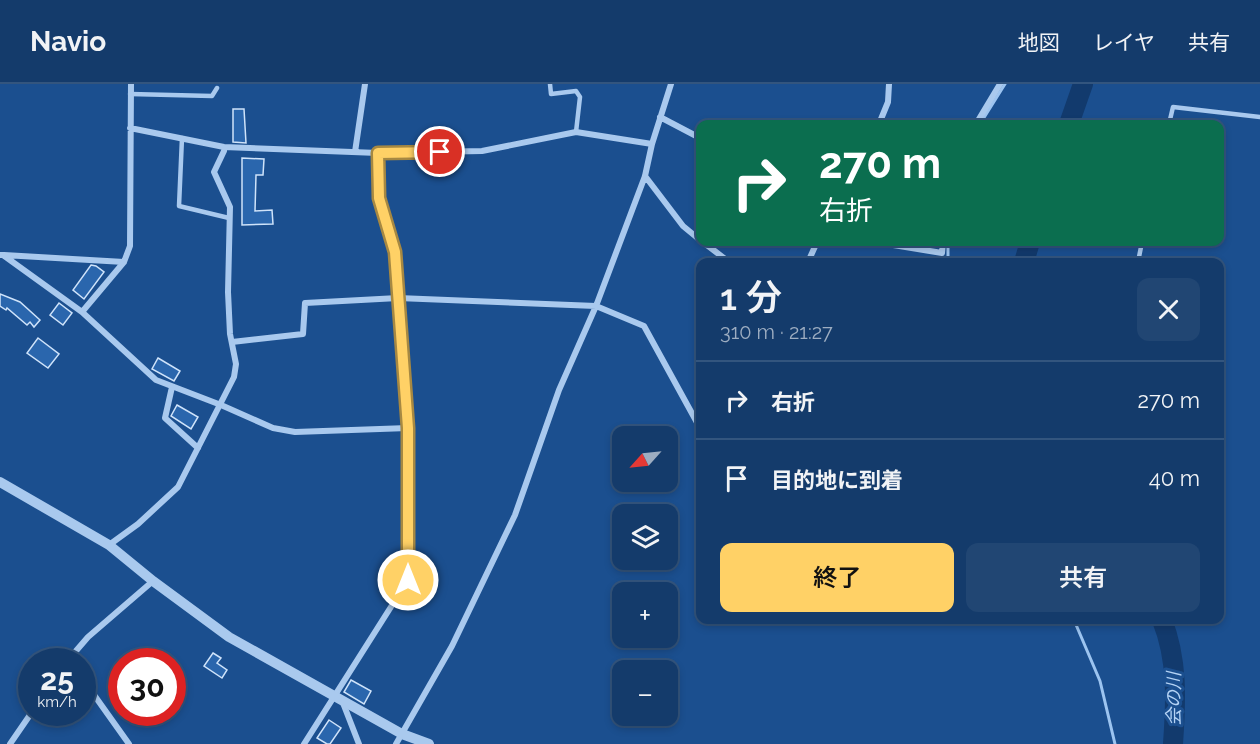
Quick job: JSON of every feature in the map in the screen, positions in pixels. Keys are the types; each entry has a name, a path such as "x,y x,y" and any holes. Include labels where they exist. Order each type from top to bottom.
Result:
{"street":[{"path":"82,312 124,262 130,246 131,84"},
{"path":"355,152 365,84"},
{"path":"396,744 452,646 515,515 559,390 596,306 645,176 652,144 671,84"},
{"path":"881,120 888,102 890,84"},
{"path":"978,120 1000,84"},
{"path":"660,117 696,136"},
{"path":"130,128 224,147 378,153 482,151 576,132 652,144"},
{"path":"109,545 138,524 178,487 235,371 228,292 230,207 214,172 222,157 224,147"},
{"path":"304,744 339,699 408,580 408,428 395,252 379,198 378,153"},
{"path":"645,176 683,226 696,236"},
{"path":"708,246 724,258"},
{"path":"899,246 942,253 943,246"},
{"path":"2,255 124,262"},
{"path":"2,255 82,312 156,380 172,387 273,428 295,432 408,428"},
{"path":"232,342 303,334 305,303 398,298 596,306 644,326 696,421"},
{"path":"172,387 165,418 198,448"},
{"path":"0,482 109,545 229,637 402,734 429,744"},
{"path":"79,648 88,637 153,581"},
{"path":"96,698 129,744"},
{"path":"339,699 359,744"},
{"path":"10,744 22,726"}],"lane":[{"path":"550,84 551,94 576,91 580,97 576,132"},
{"path":"130,94 212,96 217,88"},
{"path":"1170,120 1173,106 1260,117"},
{"path":"182,138 179,206 229,218"}],"building":[{"path":"233,109 244,109 246,143 233,142"},
{"path":"242,158 264,159 263,175 256,175 255,211 272,210 273,224 242,225"},
{"path":"91,265 104,272 84,299 73,290"},
{"path":"0,294 20,302 40,320 34,327 30,322 27,325 7,308 6,310 0,306"},
{"path":"59,303 72,313 63,325 50,315"},
{"path":"38,338 59,354 48,368 27,353"},
{"path":"158,358 180,371 174,381 152,369"},
{"path":"177,405 198,417 191,429 171,416"},
{"path":"213,653 221,658 217,663 227,670 222,678 204,666"},
{"path":"351,680 371,691 364,704 344,692"},
{"path":"329,720 341,728 330,744 327,744 317,738"}],"waterway":[{"path":"982,120 1005,84"},
{"name":"会の川","path":"1070,120 1083,84"},
{"path":"948,246 948,258"},
{"name":"会の川","path":"1025,258 1029,246"},
{"path":"1076,624 1100,681 1115,744"},
{"name":"会の川","path":"1163,624 1173,665 1175,696 1173,744"}],"route":[{"path":"408,580 408,428 395,252 379,198 378,153 440,152"}]}
